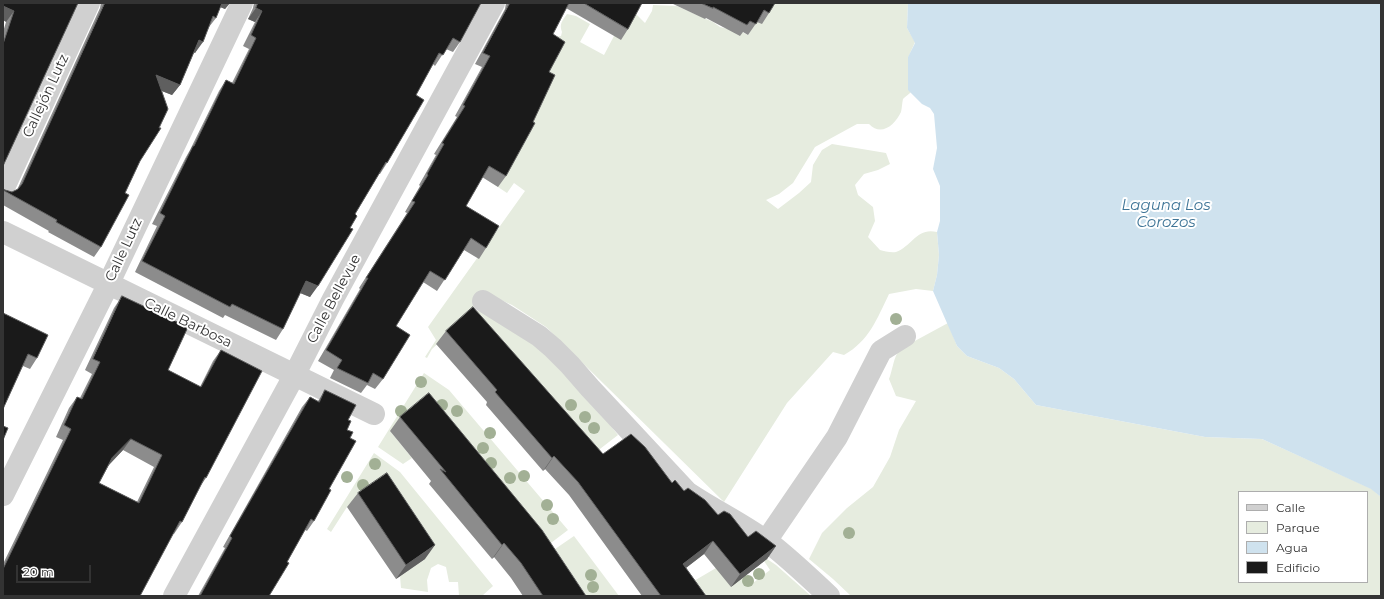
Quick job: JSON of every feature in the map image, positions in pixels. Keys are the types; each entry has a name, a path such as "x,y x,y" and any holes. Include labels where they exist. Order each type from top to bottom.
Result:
{"street":[{"name":"Callejón Lutz","path":"3,190 88,3"},
{"name":"Calle Lutz","path":"3,495 108,284 242,3"},
{"name":"Calle Bellevue","path":"174,596 494,3"},
{"name":"Calle Barbosa","path":"3,232 374,414"},
{"path":"483,301 539,336 557,352 687,492 766,541 799,568 829,596"},
{"path":"766,541 837,437 881,351 905,336"}],"green space":[{"path":"773,3 908,3 907,28 915,42 908,58 908,89 911,92 903,99 901,112 895,121 887,128 883,129 874,128 869,124 857,124 815,147 793,183 779,194 766,200 778,209 799,193 811,182 813,165 822,150 832,144 886,153 890,164 878,170 864,174 855,185 858,195 873,207 875,221 868,237 880,250 896,252 924,232 937,232 939,255 937,275 933,291 916,289 889,294 871,329 860,343 844,355 833,352 787,403 724,502 546,327 512,305 490,295 432,349 427,358 425,357 436,340 428,327 525,191 514,183 507,193 486,179 551,37 561,36 562,21 567,14 576,16 590,24 580,42 604,55 614,36 635,13 645,23 652,11 653,5 677,6 713,22 720,27 742,32 748,35 756,21"},
{"path":"481,307 519,333 556,362 582,390 618,435 587,459 466,322"},
{"path":"948,323 957,346 967,356 999,368 1014,379 1036,405 1205,437 1262,439 1372,489 1381,497 1381,596 851,596 809,559 822,533 847,508 873,487 890,457 899,430 916,401 896,396 889,379 894,360 900,349"},
{"path":"424,373 449,390 568,530 539,552 390,431 412,458 403,464 378,447"},
{"path":"374,453 400,472 493,586 482,596 459,596 458,582 449,582 446,567 438,564 431,568 427,580 428,592 401,588 400,576 425,559 377,488 347,507 331,532 327,529"},
{"path":"574,536 619,596 566,596 542,558"},
{"path":"767,559 776,565 811,596 688,596 682,588 716,568 746,575 753,583 770,570 764,561"}],"water":[{"name":"Laguna Los Corozos","path":"908,3 1381,3 1381,497 1371,489 1262,439 1205,437 1036,405 1014,379 999,368 967,356 957,346 933,291 937,275 939,255 937,232 940,221 940,186 933,169 937,148 934,114 930,108 922,104 908,90 908,57 915,43 907,28"}],"building":[{"path":"3,3 78,3 3,166 3,44 14,11 3,6"},
{"path":"105,3 222,3 216,18 213,16 203,42 199,40 180,85 156,75 168,109 159,128 161,128 140,161 125,193 129,195 101,247 56,222 57,220 3,189 12,192 18,189 22,184"},
{"path":"258,3 481,3 460,42 453,38 443,55 439,53 416,95 424,100 355,214 357,216 350,228 353,229 318,286 306,281 283,329 232,304 230,307 142,261 165,216 160,213 226,80 234,84 256,38 251,35 262,11 256,8"},
{"path":"510,3 569,3 553,34 565,42 549,72 555,75 533,122 535,123 506,176 489,166 466,206 499,226 486,248 471,238 445,280 430,271 396,326 410,335 383,379 373,373 368,383 337,368 342,360 326,350 368,278 366,278 415,202 412,201 428,175 427,174 444,144 442,143 465,106 463,105 490,56 483,53"},
{"path":"584,3 642,3 628,29"},
{"path":"701,3 775,3 769,13 764,10 756,24 750,21 747,25 713,7"},
{"path":"122,296 188,327 168,370 201,387 221,350 262,371 206,478 205,477 182,522 180,521 140,596 3,596 3,569 71,429 64,425 77,397 82,399 100,362 93,359","holes":["131,439 162,455 139,503 99,483 112,458"]},
{"path":"473,307 603,454 631,434 645,447 672,483 675,480 684,491 688,488 705,500 718,515 724,511 730,514 748,537 756,531 776,546 740,574 713,541 683,564 706,596 661,596 578,482 554,456 552,458 495,392 497,390 446,331"},
{"path":"3,313 48,335 37,358 28,354 3,409"},
{"path":"325,390 356,405 348,420 351,421 347,430 353,432 350,438 356,441 329,489 331,490 314,521 311,519 287,562 289,563 269,596 200,596 232,538 230,536 310,397 319,402"},
{"path":"429,393 542,530 586,596 543,596 521,563 504,543 502,545 440,469 446,472 400,417"},
{"path":"3,426 8,428 3,440"},
{"path":"387,473 435,545 406,565 358,493"}]}
